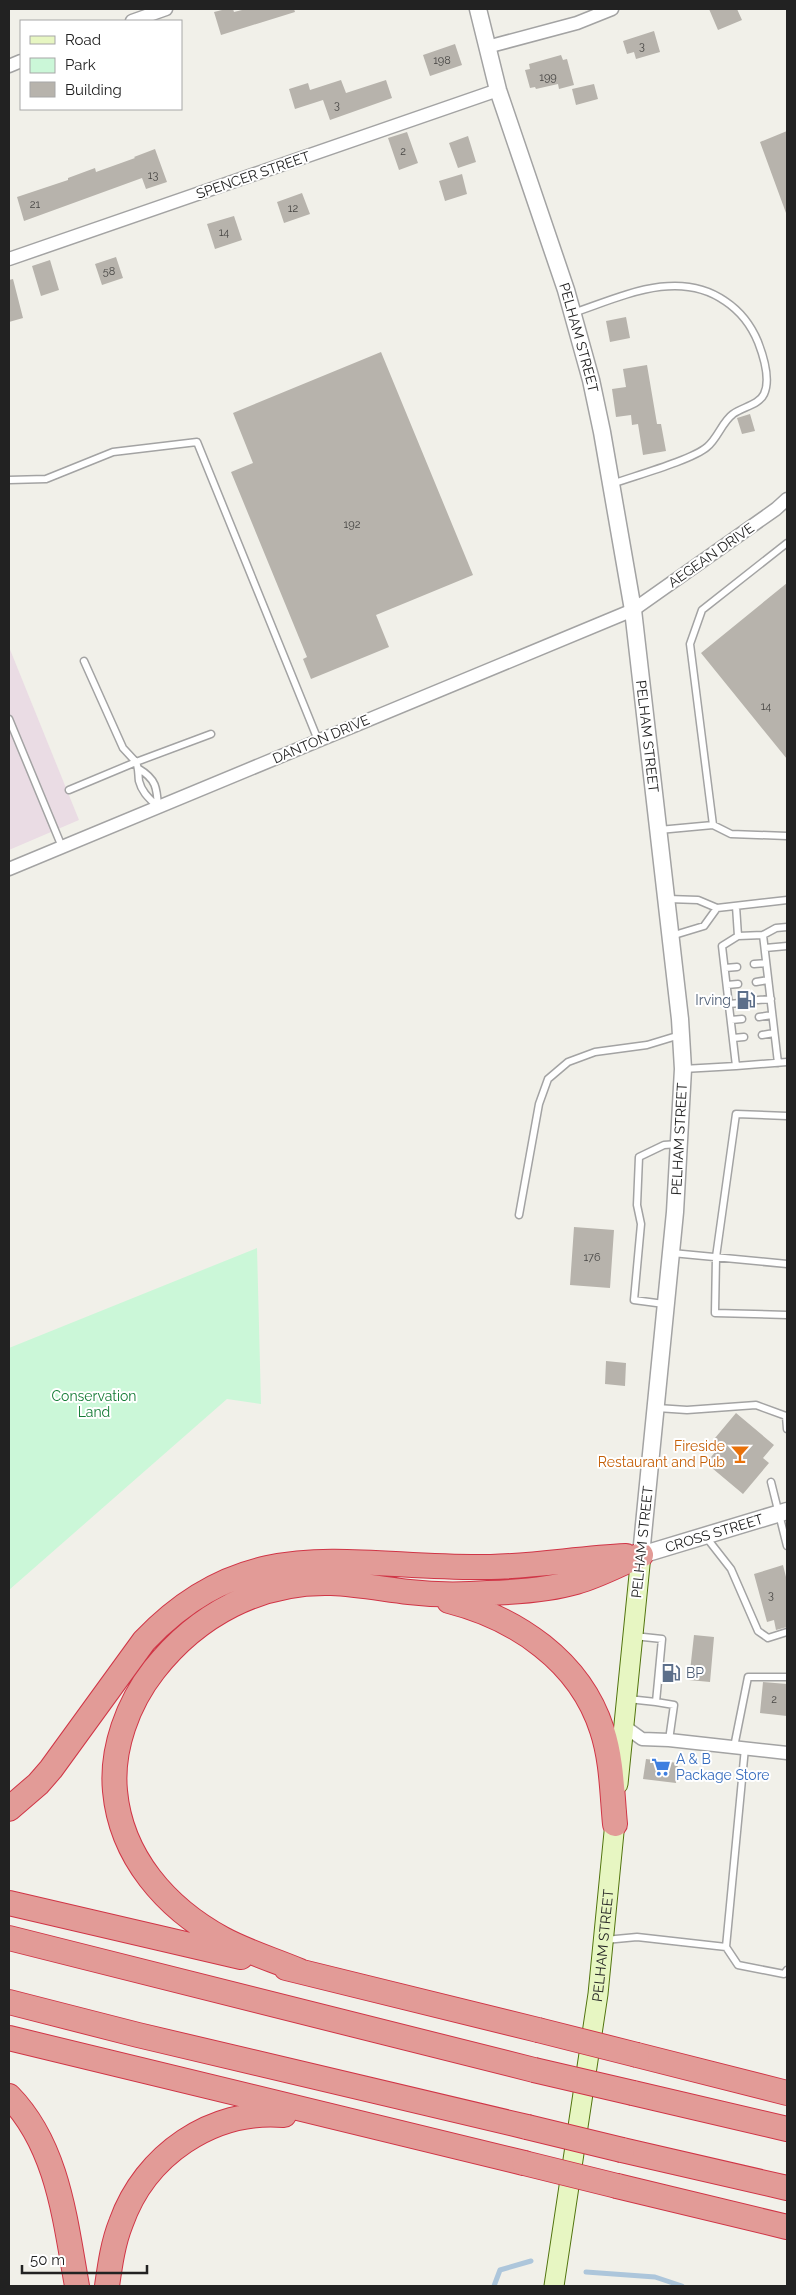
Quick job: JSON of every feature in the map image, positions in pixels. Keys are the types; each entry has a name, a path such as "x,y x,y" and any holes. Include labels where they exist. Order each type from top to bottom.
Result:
{"highway":[{"path":"300,1971 223,1939 189,1916 149,1878 129,1847 116,1804 114,1782 120,1738 134,1701 150,1674 181,1639 219,1611 262,1593 308,1584 354,1585 413,1592 488,1593 576,1582 640,1556"},
{"path":"9,1809 38,1784 51,1769 110,1685 156,1629 191,1599 226,1580 258,1569 298,1562 492,1567 588,1557 640,1556"},
{"path":"413,1592 483,1611 523,1632 560,1662 589,1697 603,1731 611,1775 615,1824"},
{"path":"9,1903 300,1971 787,2093"},
{"path":"9,1938 534,2070 787,2129"},
{"path":"9,2002 138,2035 787,2188"},
{"path":"9,2038 787,2227"},
{"path":"9,2096 30,2122 51,2164 64,2211 77,2286"},
{"path":"107,2286 114,2245 121,2222 133,2197 167,2154 189,2137 214,2124 240,2116 265,2114 316,2119 396,2133"}],"main road":[{"name":"PELHAM STREET","path":"554,2286 594,2022 604,1940 640,1556"}],"street":[{"path":"135,20 166,9"},
{"name":"PELHAM STREET","path":"478,9 498,90 553,250 573,313 591,380 633,610 681,1035 683,1069 680,1144 666,1304 640,1556"},
{"path":"487,47 577,23 612,9"},
{"name":"SPENCER STREET","path":"9,259 498,90"},
{"name":"AEGEAN DRIVE","path":"633,610 753,526 787,499"},
{"name":"DANTON DRIVE","path":"9,869 633,610"},
{"name":"CROSS STREET","path":"640,1556 783,1513"},
{"path":"624,1726 642,1739 669,1740 787,1753"}],"lane":[{"path":"573,313 649,288 673,285 693,287 713,292 731,305 753,331 761,351 767,384 764,394 759,400 731,415 708,447 695,455 611,484"},
{"path":"9,480 46,479 113,452 197,442 318,740"},
{"path":"713,825 690,644 702,610 787,542"},
{"path":"84,660 123,748 136,762 139,769 139,781 145,795 158,806"},
{"path":"9,719 62,847"},
{"path":"69,790 211,734"},
{"path":"139,769 150,776 157,791 158,806"},
{"path":"658,830 713,825 731,834 787,836"},
{"path":"666,899 698,900 717,908 787,900"},
{"path":"736,906 738,936"},
{"path":"670,936 704,926 717,908"},
{"path":"736,1066 722,946 738,936 763,935 776,928 787,927"},
{"path":"763,935 778,1063"},
{"path":"765,948 787,946"},
{"path":"754,964 766,963"},
{"path":"725,968 737,967"},
{"path":"756,982 768,980"},
{"path":"727,985 738,984"},
{"path":"758,1000 771,999"},
{"path":"729,1004 740,1003"},
{"path":"759,1017 772,1015"},
{"path":"731,1020 742,1019"},
{"path":"762,1035 774,1033"},
{"path":"519,1215 539,1104 548,1079 568,1062 595,1052 647,1045 681,1035"},
{"path":"733,1038 744,1037"},
{"path":"683,1069 787,1062"},
{"path":"787,1116 736,1114 716,1257 714,1313 787,1315"},
{"path":"666,1304 634,1300 642,1224 636,1205 639,1157 664,1145 680,1144"},
{"path":"671,1252 787,1264"},
{"path":"655,1408 687,1410 756,1405 786,1416 787,1429"},
{"path":"771,1482 783,1513 787,1546"},
{"path":"705,1536 731,1569 758,1631 768,1638 787,1632"},
{"path":"633,1635 662,1639 656,1702"},
{"path":"787,1677 748,1677 740,1748 726,1947 738,1965 784,1974 787,1970"},
{"path":"626,1699 674,1705 669,1740"},
{"path":"604,1940 637,1937 726,1947"}],"shaded area":[{"path":"9,647 79,820 9,850"}],"green space":[{"name":"Conservation Land","path":"257,1248 261,1404 227,1399 9,1590 9,1348"}],"building":[{"path":"233,9 234,12 246,9 294,9 295,12 221,35 214,12"},
{"path":"709,9 737,9 742,20 718,30"},
{"path":"654,31 660,52 636,59 634,52 627,54 623,41"},
{"path":"455,44 462,65 430,76 423,55"},
{"path":"561,55 563,60 567,59 574,85 559,89 558,84 536,89 535,87 530,88 525,70 530,69 529,64"},
{"path":"341,80 346,93 386,80 392,98 330,120 323,100 295,109 289,89 308,83 310,90"},
{"path":"594,84 598,99 576,105 572,89"},
{"path":"787,131 787,212 786,213 760,142"},
{"path":"407,132 418,163 399,170 388,138"},
{"path":"468,136 476,162 458,168 449,143"},
{"path":"155,149 167,182 146,189 142,178 24,221 17,197 68,180 68,178 95,168 96,172"},
{"path":"462,174 467,194 445,201 439,181"},
{"path":"302,193 310,214 284,223 277,202"},
{"path":"234,216 242,240 215,249 207,224"},
{"path":"116,257 123,278 102,285 95,264"},
{"path":"50,260 59,290 41,296 32,266"},
{"path":"13,279 23,318 9,322 9,280"},
{"path":"626,317 630,338 610,342 606,321"},
{"path":"381,352 473,575 376,615 389,647 311,679 303,659 307,657 231,472 253,463 233,413"},
{"path":"647,365 657,424 661,424 666,451 643,455 638,424 632,425 631,415 616,417 612,389 626,387 623,369"},
{"path":"750,414 755,431 742,434 737,418"},
{"path":"787,583 787,759 701,653"},
{"path":"574,1227 614,1230 610,1288 570,1285"},
{"path":"606,1361 626,1363 625,1386 605,1384"},
{"name":"Fireside Restaurant and Pub","path":"736,1413 774,1445 763,1458 769,1463 743,1494 706,1463 717,1450 710,1444"},
{"path":"783,1565 787,1581 787,1627 776,1630 774,1620 767,1622 754,1574"},
{"path":"694,1635 714,1637 710,1682 689,1680"},
{"path":"763,1682 787,1684 787,1716 760,1713"},
{"name":"A & B Package Store","path":"646,1759 678,1763 676,1783 643,1779"}],"waterway":[{"path":"494,2286 500,2270 531,2261"},
{"path":"586,2272 655,2277 682,2286"}],"place":[{"name":"Irving","path":"746,1000"},
{"name":"Fireside Restaurant and Pub","path":"740,1454"},
{"name":"BP","path":"671,1673"},
{"name":"A & B Package Store","path":"661,1767"}]}
